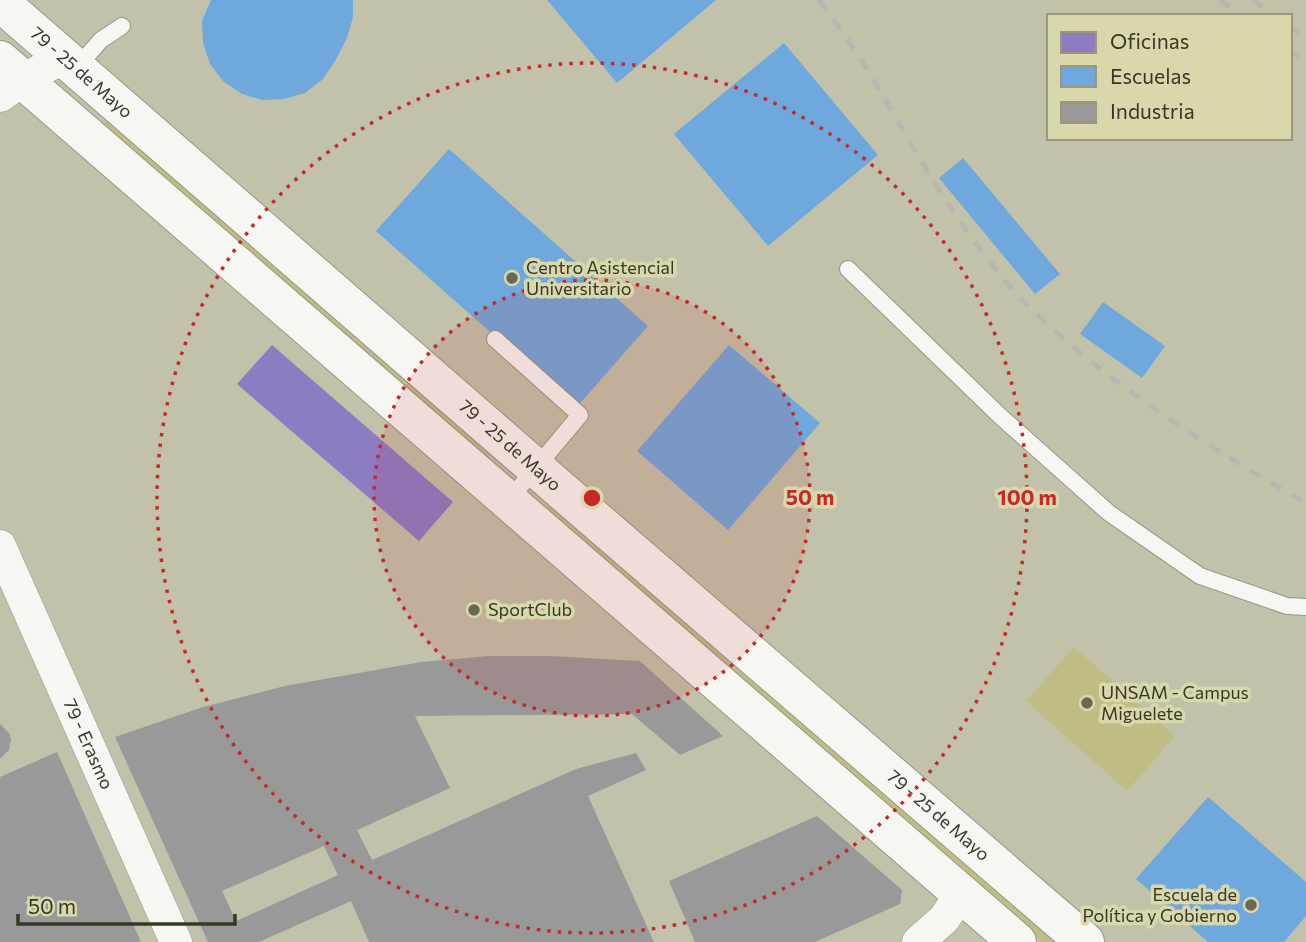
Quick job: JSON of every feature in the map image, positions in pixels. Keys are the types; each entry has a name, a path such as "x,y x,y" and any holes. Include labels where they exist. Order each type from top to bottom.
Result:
{"main road":[{"name":"79 - 25 de Mayo","path":"0,2 1086,942"},
{"path":"8,78 508,500 1017,942"}],"street":[{"path":"8,78 64,57"},
{"name":"79 - Erasmo","path":"0,546 176,942"},
{"path":"918,942 944,919 961,894"}],"lane":[{"path":"64,57 86,57 101,40 122,26"},
{"path":"848,269 1000,416 1109,513 1200,576 1287,606 1306,607"},
{"path":"495,339 580,415 508,500"}],"shaded area":[{"path":"107,119 492,453 488,458 103,124"},
{"path":"551,503 1057,942 1042,942 546,508"},
{"path":"1074,647 1175,736 1127,791 1026,701"}],"building: Oficinas":[{"path":"272,345 453,502 419,541 237,384"}],"building: Escuelas":[{"path":"211,0 353,0 353,17 347,38 323,79 305,93 284,99 262,100 242,94 223,81 210,64 203,43 202,21"},
{"path":"547,0 716,0 617,83"},
{"path":"784,43 878,155 768,246 674,134"},
{"name":"Centro Asistencial Universitario","path":"449,149 648,326 576,408 376,231"},
{"path":"963,158 1060,274 1035,294 939,178"},
{"path":"1103,302 1165,346 1142,378 1080,334"},
{"path":"729,345 820,423 728,530 637,451"},
{"path":"1208,797 1306,882 1306,916 1284,942 1208,942 1136,879"}],"building: Industria":[{"path":"489,656 640,661 723,736 680,755 632,714 415,716 450,788 357,830 372,860 576,769 636,753 646,770 588,796 654,942 369,942 351,901 259,942 208,942 115,737 203,707 285,686 421,662","holes":["324,846 338,875 236,921 222,891"]},
{"path":"0,724 11,739 9,750 0,759"},
{"path":"57,752 141,942 0,942 0,777"},
{"path":"817,816 902,890 900,904 815,942 695,942 669,881"}],"railway":[{"path":"819,0 857,53 959,220 1025,303 1090,360 1159,412 1306,503"},
{"path":"1220,0 1239,14"},
{"path":"1253,0 1272,14"},
{"path":"1292,28 1306,38"},
{"path":"1292,51 1306,61"}],"place":[{"name":"Centro Asistencial Universitario","path":"512,278"},
{"name":"SportClub","path":"474,610"},
{"name":"UNSAM - Campus Miguelete","path":"1087,703"},
{"name":"Escuela de Política y Gobierno","path":"1251,905"}]}
